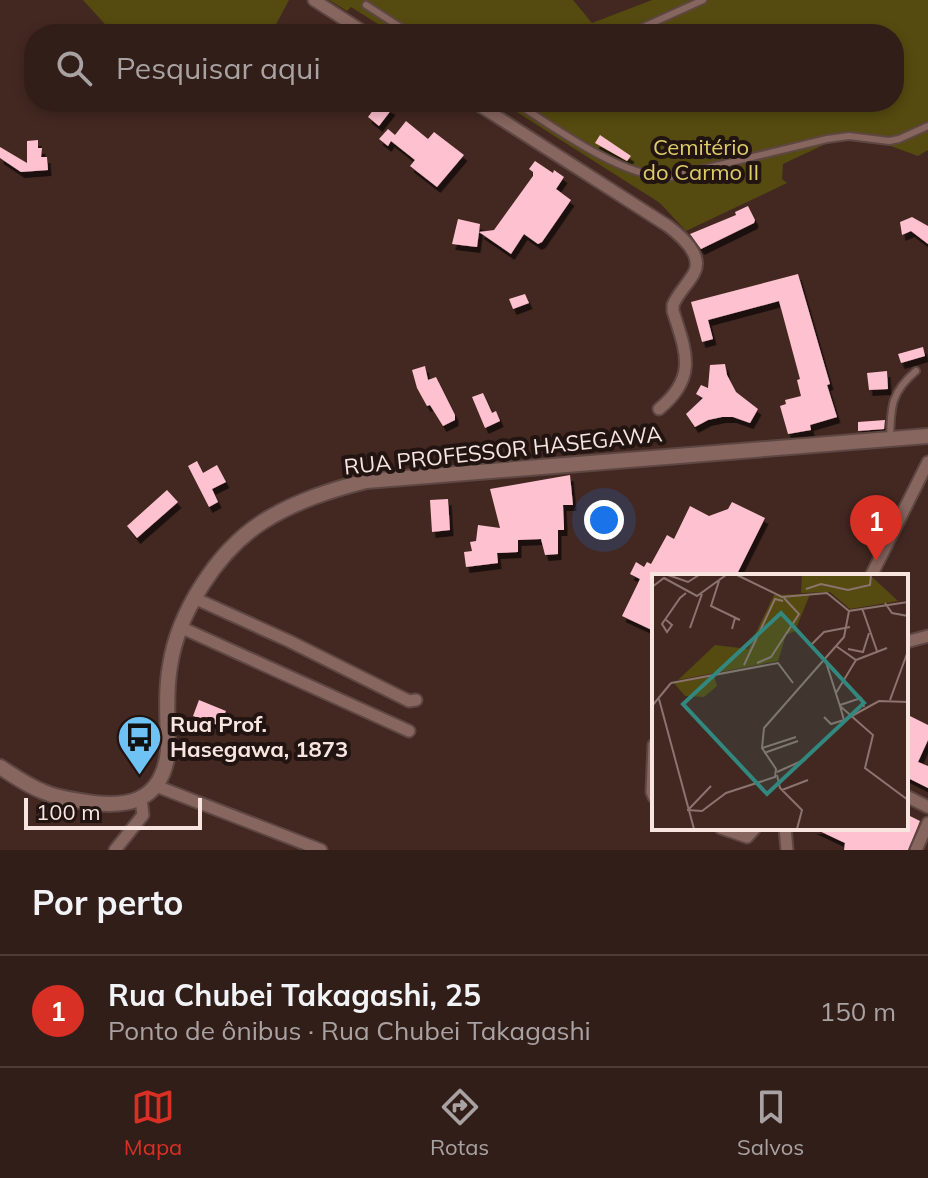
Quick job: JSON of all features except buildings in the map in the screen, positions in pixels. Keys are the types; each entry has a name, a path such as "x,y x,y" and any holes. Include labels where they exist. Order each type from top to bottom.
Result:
{"street":[{"path":"314,0 351,24"},
{"path":"490,112 668,226 684,240 696,258 695,273 677,296 673,311 686,352 686,371 683,382 659,409"},
{"name":"RUA PROFESSOR HASEGAWA","path":"156,786 167,765 168,677 180,627 194,598 236,543 262,522 327,491 366,481 928,436"},
{"path":"872,574 928,462"},
{"path":"194,598 409,701 416,700"},
{"path":"180,627 409,731"},
{"path":"908,641 928,636"},
{"path":"0,767 55,796 97,804 123,804 141,799 156,786 321,850"},
{"path":"908,797 928,807"},
{"path":"115,850 143,815 141,799"},
{"path":"916,850 928,823"},
{"path":"727,830 747,837 753,830"},
{"path":"785,830 787,850"}],"lane":[{"path":"650,24 703,0"},
{"path":"366,5 395,24"},
{"path":"532,112 624,167 658,177 670,177 827,139 849,136 889,141 928,126"},
{"path":"890,439 894,397 916,371"}],"green space":[{"path":"83,0 289,0 276,24 105,24"},
{"name":"Cemitério do Carmo II","path":"329,0 573,0 592,23 652,0 928,0 928,150 918,156 849,133 783,164 782,179 787,183 686,231 660,203 517,112 904,112 904,24 378,24 351,7 347,11"}],"place":[{"name":"Rua Chubei Takagashi, 25","path":"876,561"},
{"name":"Rua Prof. Hasegawa, 1873","path":"139,776"}]}
